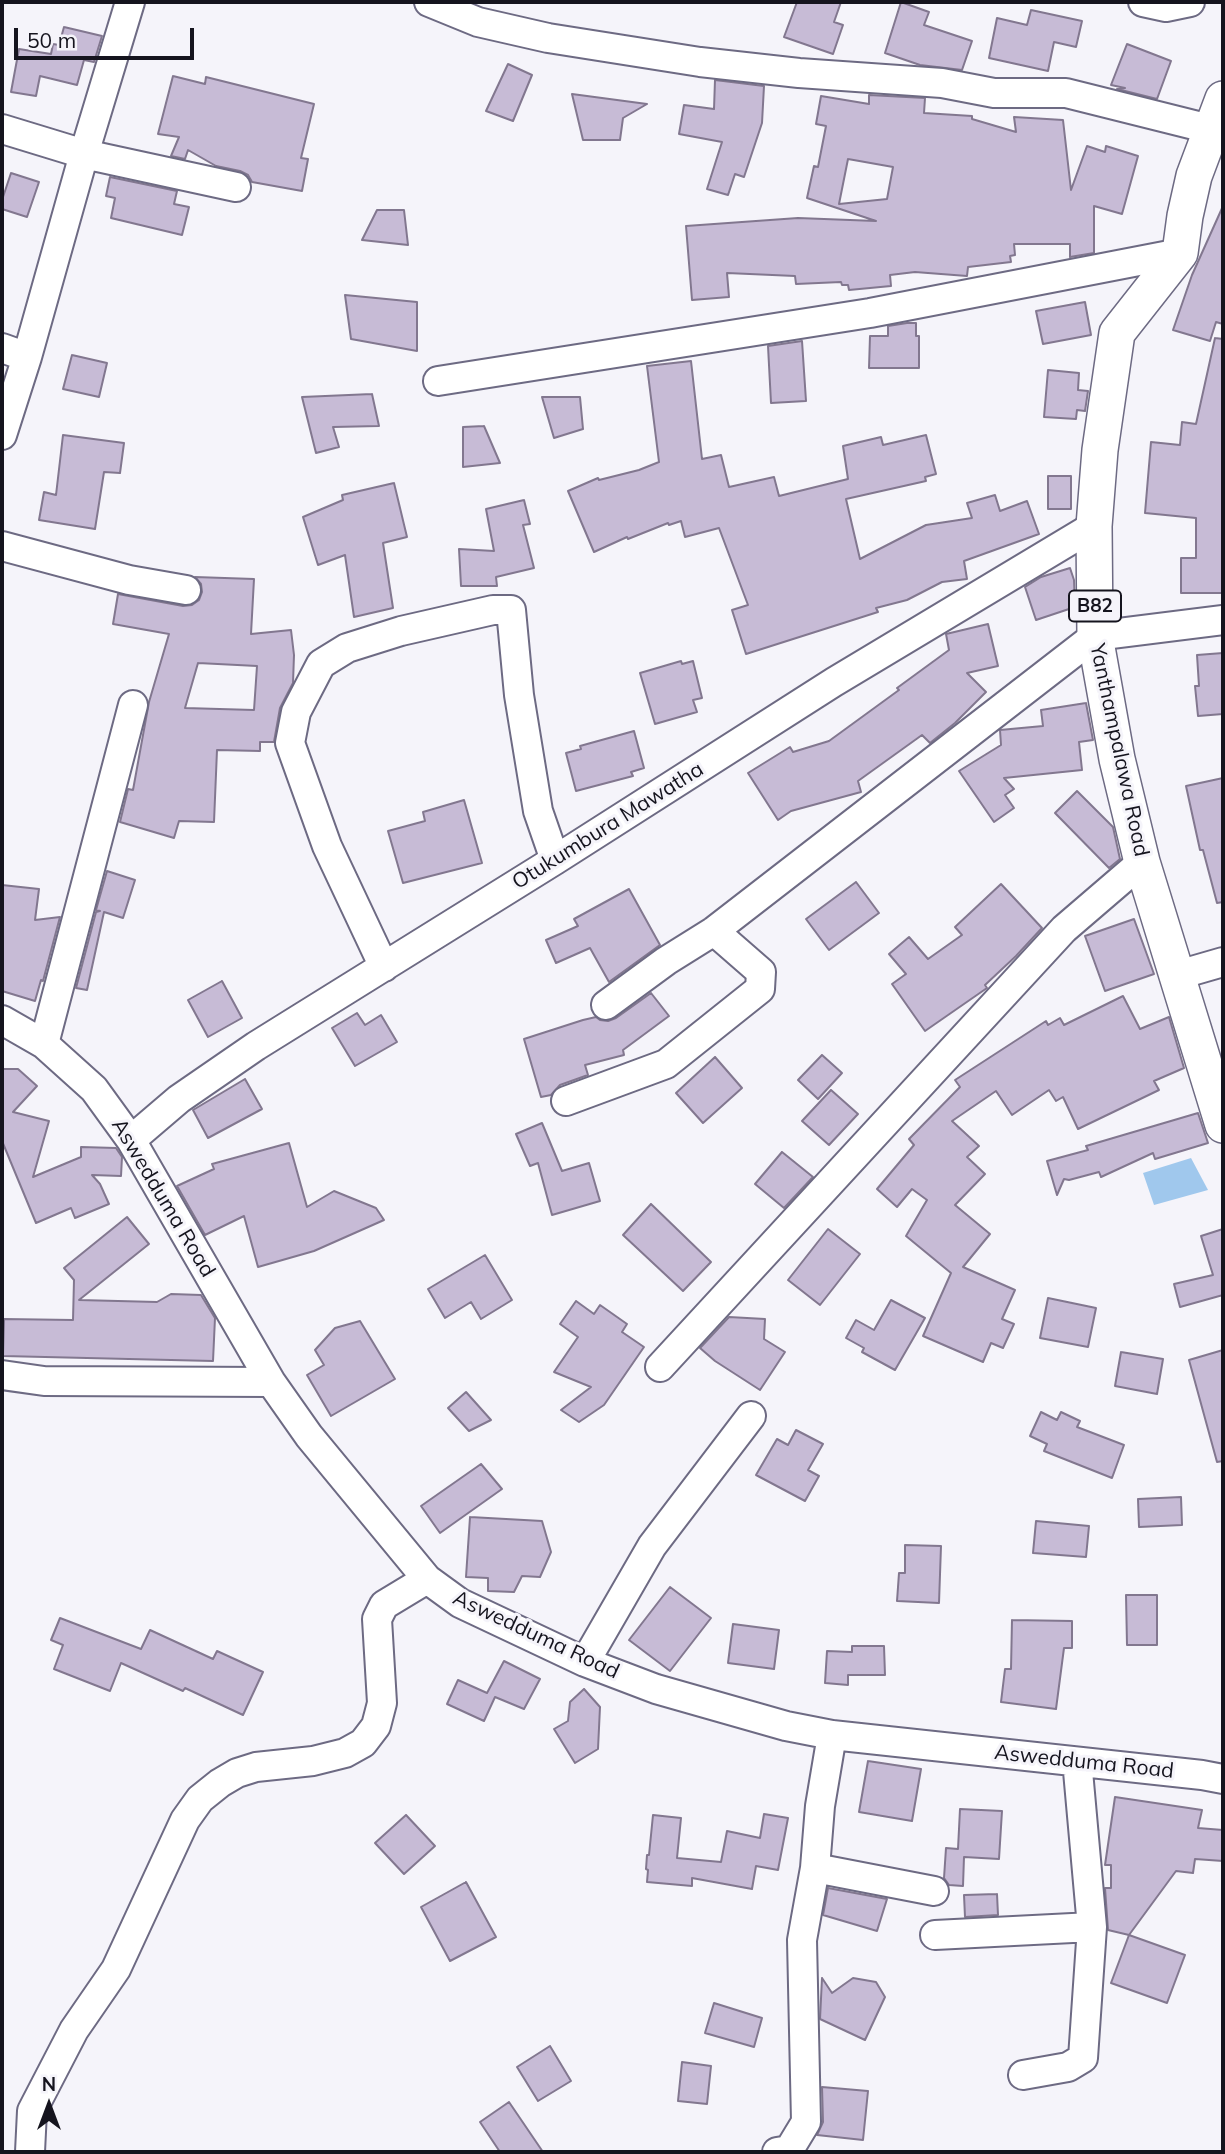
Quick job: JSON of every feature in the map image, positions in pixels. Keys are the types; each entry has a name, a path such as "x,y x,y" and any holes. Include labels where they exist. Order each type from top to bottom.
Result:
{"main road":[{"path":"1180,253 1194,176 1217,114"},
{"name":"Yanthampalawa Road","path":"1180,253 1117,333 1100,450 1094,526 1095,636 1117,759 1142,862 1223,1125"}],"street":[{"path":"2,435 14,352 84,154 130,2"},
{"path":"429,2 478,22 548,38 687,60 799,73 942,83 994,93 1066,93 1217,114"},
{"path":"1143,2 1166,7 1189,2"},
{"path":"2,129 84,154 236,187"},
{"path":"439,381 870,313 1180,253"},
{"name":"Otukumbura Mawatha","path":"131,1140 179,1099 256,1046 834,682 1094,526"},
{"path":"2,546 129,580 186,590"},
{"path":"384,967 327,846 290,743 296,712 321,664 347,648 401,631 493,610 511,610 519,695 538,811 555,860"},
{"path":"606,1005 666,961 714,931 1095,636 1223,620"},
{"path":"44,1044 132,705"},
{"path":"660,1367 1064,929 1142,862"},
{"path":"566,1101 666,1064 760,989 761,972 714,931"},
{"path":"1178,975 1223,962"},
{"name":"Aswedduma Road","path":"2,1020 44,1044 94,1089 131,1140 271,1382 309,1436 426,1579 460,1603 585,1662 656,1689 786,1726 832,1735 1223,1779"},
{"path":"2,1376 44,1381 271,1382"},
{"path":"585,1662 652,1546 751,1416"},
{"path":"30,2152 32,2110 74,2030 116,1969 185,1819 200,1799 237,1773 256,1768 313,1762 345,1753 363,1743 376,1726 382,1703 377,1619 384,1605 426,1579"},
{"path":"777,2152 789,2150 806,2122 802,1940 815,1868 820,1806 832,1735"},
{"path":"1023,2075 1068,2067 1083,2059 1092,1927 1075,1762"},
{"path":"815,1868 934,1891"},
{"path":"935,1935 1092,1927"}],"water":[{"path":"1191,1158 1208,1190 1154,1205 1143,1173"}],"building":[{"path":"797,2 841,2 834,22 843,25 833,54 784,37"},
{"path":"901,2 929,12 924,25 972,41 962,70 920,65 885,53"},
{"path":"1031,10 1082,21 1076,47 1054,42 1048,71 989,58 997,18 1027,25"},
{"path":"64,27 102,36 94,62 84,60 77,85 40,76 36,96 11,92 19,49 51,54 53,44 59,45"},
{"path":"1127,44 1171,61 1157,99 1111,85"},
{"path":"508,64 532,75 513,121 486,111"},
{"path":"173,76 205,84 206,77 314,104 301,158 308,159 302,191 252,182 248,175 240,171 216,166 188,150 185,159 171,156 179,137 158,134"},
{"path":"715,80 764,86 762,123 744,177 735,174 728,195 707,189 722,142 679,134 684,105 714,109"},
{"path":"572,94 647,104 623,118 620,140 583,140"},
{"path":"869,95 925,98 924,113 972,116 972,119 1016,132 1014,117 1063,120 1071,190 1087,146 1105,152 1106,146 1138,156 1122,214 1094,206 1094,253 1070,257 1070,244 1014,244 1015,255 1010,256 1011,262 968,267 967,276 915,272 890,275 891,286 849,290 848,285 842,285 841,282 796,284 795,276 727,273 729,297 692,300 686,226 798,218 876,221 807,198 814,166 818,167 826,126 816,124 821,96 869,104","holes":["848,159 893,167 887,199 839,204"]},
{"path":"11,173 39,182 27,217 2,209 2,200"},
{"path":"110,177 177,191 174,204 189,207 182,235 111,218 115,198 106,196"},
{"path":"1223,206 1223,324 1216,322 1210,341 1173,330 1192,275"},
{"path":"377,210 404,210 408,245 362,240"},
{"path":"345,295 417,302 417,351 351,339"},
{"path":"1085,302 1091,335 1043,344 1036,311"},
{"path":"916,323 916,336 919,336 919,368 869,368 870,336 888,336 888,326"},
{"path":"1215,338 1223,339 1223,593 1181,593 1181,558 1196,558 1196,518 1145,513 1151,442 1180,445 1182,422 1196,424"},
{"path":"802,341 806,401 771,403 768,346"},
{"path":"72,355 107,363 99,397 63,389"},
{"path":"691,361 702,459 721,455 729,487 774,477 779,496 848,479 843,446 881,437 883,445 926,435 936,474 925,477 926,481 846,499 860,559 926,525 972,518 967,503 995,495 1000,511 1027,501 1039,534 964,561 967,579 942,582 907,600 876,608 878,612 746,654 732,610 748,605 719,528 685,537 681,521 669,525 668,523 594,552 568,491 598,478 599,480 639,470 659,462 647,366"},
{"path":"1048,370 1079,373 1078,390 1088,391 1085,411 1077,410 1076,419 1044,417"},
{"path":"372,394 379,426 333,427 339,447 316,453 302,397"},
{"path":"542,397 580,397 583,429 554,438"},
{"path":"484,426 500,463 463,467 463,427"},
{"path":"63,435 124,443 120,473 104,472 95,529 39,520 44,492 56,495"},
{"path":"1048,476 1071,476 1071,509 1048,509"},
{"path":"394,483 407,537 383,543 393,608 354,617 345,555 318,565 303,517 343,500 342,495"},
{"path":"524,500 530,524 523,525 534,568 496,577 497,586 461,586 459,549 494,551 486,509"},
{"path":"1070,568 1074,580 1075,607 1036,620 1025,587 1041,577"},
{"path":"195,577 254,579 251,634 291,630 293,683 280,708 274,742 260,742 260,751 217,750 214,822 179,821 174,838 120,822 128,789 133,790 149,702 169,634 113,624 118,594 183,606 192,605 199,600 201,584","holes":["198,663 257,666 254,710 185,708"]},
{"path":"988,624 998,666 967,673 986,692 955,723 930,743 922,735 858,781 861,792 791,811 778,820 748,773 790,747 793,752 829,741 949,650 946,634"},
{"path":"1223,653 1223,714 1198,716 1195,686 1199,686 1197,655"},
{"path":"681,661 682,664 693,661 702,698 693,700 697,712 655,724 640,673"},
{"path":"1086,703 1093,740 1079,742 1082,770 1004,778 1014,789 1005,795 1014,808 994,822 959,771 1001,745 1000,730 1043,726 1041,710"},
{"path":"634,731 644,768 631,772 633,776 576,791 566,753 581,749 580,746"},
{"path":"1223,778 1223,902 1217,903 1203,850 1200,850 1186,786"},
{"path":"1077,791 1113,827 1120,859 1109,868 1055,813"},
{"path":"464,800 482,863 403,883 388,831 425,821 423,812"},
{"path":"107,871 135,880 123,918 104,912 87,990 76,988 96,912 100,911 96,910"},
{"path":"856,882 879,913 829,950 806,919"},
{"path":"1001,884 1042,928 985,985 987,988 925,1031 892,984 906,974 889,954 909,937 928,959 962,935 955,927"},
{"path":"2,885 39,889 35,920 60,917 35,1001 2,991"},
{"path":"629,889 660,945 609,982 590,948 556,963 546,940 578,926 574,919"},
{"path":"1134,919 1154,974 1105,991 1085,936"},
{"path":"222,981 242,1018 208,1037 188,1000"},
{"path":"651,993 669,1016 623,1050 624,1055 585,1065 588,1075 560,1085 551,1095 541,1097 524,1039 596,1017 608,1021"},
{"path":"1123,996 1140,1029 1169,1017 1184,1068 1154,1081 1159,1090 1078,1129 1063,1097 1056,1101 1049,1090 1012,1115 996,1091 952,1121 979,1146 967,1157 985,1174 955,1205 990,1234 963,1267 1015,1290 1002,1319 1014,1324 1003,1348 991,1343 983,1362 923,1336 951,1273 906,1236 927,1200 912,1189 897,1207 877,1189 914,1145 909,1139 960,1087 955,1080 1046,1021 1048,1025 1060,1018 1064,1025"},
{"path":"357,1013 365,1025 381,1015 397,1042 355,1066 332,1028"},
{"path":"822,1055 842,1073 818,1099 798,1080"},
{"path":"715,1057 742,1088 703,1123 676,1093"},
{"path":"2,1069 18,1069 37,1086 13,1112 49,1121 33,1177 81,1157 81,1147 116,1148 122,1157 121,1176 92,1175 100,1184 109,1204 75,1218 71,1208 36,1223 2,1141"},
{"path":"245,1079 262,1109 208,1138 193,1110"},
{"path":"831,1090 858,1114 829,1145 802,1121"},
{"path":"1198,1113 1208,1143 1155,1159 1153,1153 1101,1177 1099,1172 1064,1179 1057,1195 1047,1161 1088,1150 1086,1146"},
{"path":"542,1123 562,1171 589,1163 600,1201 552,1215 538,1163 530,1166 516,1134"},
{"path":"289,1143 307,1207 334,1191 376,1208 384,1220 314,1251 258,1267 244,1216 205,1235 177,1186 214,1169 212,1164"},
{"path":"782,1152 813,1177 784,1208 755,1184"},
{"path":"651,1204 711,1262 683,1291 623,1235"},
{"path":"127,1217 149,1244 79,1300 157,1302 171,1294 201,1295 215,1318 213,1361 3,1356 4,1319 73,1320 74,1280 64,1268"},
{"path":"828,1229 860,1254 820,1305 788,1280"},
{"path":"1223,1229 1223,1295 1180,1307 1174,1284 1213,1275 1201,1236"},
{"path":"485,1255 512,1300 481,1319 471,1302 445,1318 428,1289"},
{"path":"1048,1298 1096,1308 1088,1347 1040,1338"},
{"path":"891,1300 925,1318 895,1370 862,1352 864,1348 846,1338 856,1320 874,1330"},
{"path":"576,1301 594,1314 600,1305 627,1324 622,1332 644,1347 604,1405 579,1422 561,1410 591,1387 554,1372 578,1337 560,1324"},
{"path":"729,1317 765,1319 764,1339 785,1352 760,1390 700,1348"},
{"path":"360,1321 395,1379 331,1416 307,1375 324,1365 315,1350 335,1328"},
{"path":"1223,1350 1223,1461 1217,1462 1189,1360"},
{"path":"1121,1352 1163,1359 1157,1394 1115,1386"},
{"path":"466,1392 491,1420 469,1431 448,1408"},
{"path":"1041,1412 1057,1420 1061,1412 1080,1421 1077,1427 1124,1445 1112,1478 1044,1451 1047,1444 1030,1436"},
{"path":"796,1430 823,1444 808,1470 819,1476 805,1501 756,1475 777,1439 788,1445"},
{"path":"481,1464 502,1489 440,1533 421,1506"},
{"path":"1181,1497 1182,1525 1139,1527 1138,1499"},
{"path":"470,1517 542,1521 551,1552 540,1577 522,1576 514,1592 488,1591 488,1578 466,1577"},
{"path":"1036,1521 1089,1526 1086,1557 1033,1553"},
{"path":"905,1545 941,1546 939,1603 897,1601 899,1573 905,1573"},
{"path":"670,1587 711,1618 670,1671 629,1640"},
{"path":"1126,1595 1157,1595 1157,1645 1127,1645"},
{"path":"60,1618 141,1649 150,1630 213,1659 217,1651 263,1672 243,1715 121,1663 110,1691 54,1669 63,1645 51,1640"},
{"path":"1012,1620 1072,1621 1072,1648 1064,1648 1056,1709 1001,1702 1005,1669 1011,1669"},
{"path":"733,1624 779,1630 774,1669 728,1663"},
{"path":"852,1646 884,1646 885,1675 848,1675 848,1685 825,1683 827,1651 852,1652"},
{"path":"504,1661 540,1679 524,1709 495,1697 484,1721 447,1704 458,1680 487,1693"},
{"path":"584,1689 600,1707 598,1749 575,1763 554,1729 568,1721 570,1702"},
{"path":"868,1761 921,1769 912,1821 859,1812"},
{"path":"1115,1797 1202,1810 1198,1828 1223,1830 1223,1861 1195,1859 1193,1873 1176,1871 1129,1935 1108,1930 1105,1888 1111,1888 1111,1865 1105,1865"},
{"path":"960,1809 1002,1811 999,1859 964,1857 963,1886 949,1885 944,1878 946,1848 958,1849"},
{"path":"764,1814 788,1818 778,1870 756,1866 752,1889 692,1878 692,1886 647,1882 647,1855 653,1815 681,1818 677,1858 721,1862 727,1831 760,1838"},
{"path":"406,1815 435,1846 404,1874 375,1843"},
{"path":"466,1882 496,1937 450,1961 421,1907"},
{"path":"828,1888 887,1899 877,1931 823,1915"},
{"path":"997,1894 998,1915 965,1917 964,1895"},
{"path":"1129,1935 1185,1955 1167,2003 1111,1983"},
{"path":"822,1978 832,1993 853,1978 876,1982 885,1997 865,2040 820,2019"},
{"path":"714,2003 762,2018 754,2047 705,2033"},
{"path":"550,2046 571,2081 538,2101 517,2067"},
{"path":"682,2062 711,2066 707,2104 678,2101"},
{"path":"822,2087 868,2091 863,2140 817,2135 823,2122"},
{"path":"509,2102 543,2152 500,2152 480,2122"}]}
